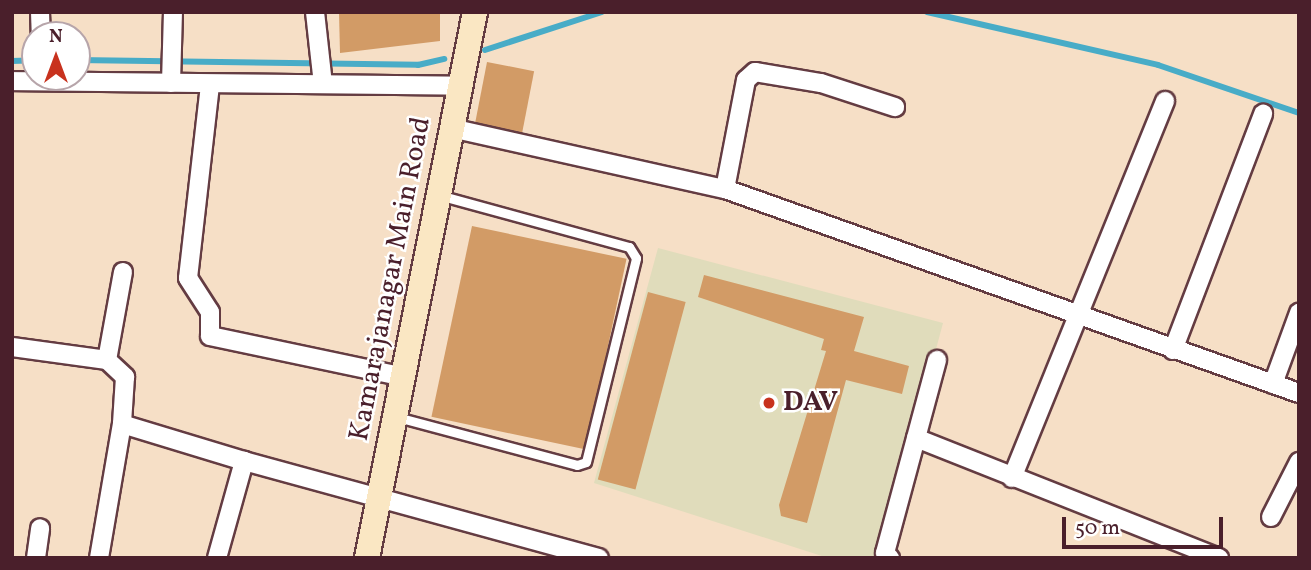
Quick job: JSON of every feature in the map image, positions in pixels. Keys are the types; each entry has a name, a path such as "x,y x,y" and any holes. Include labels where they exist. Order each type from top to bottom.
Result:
{"main road":[{"name":"Kamarajanagar Main Road","path":"368,558 400,376 475,12"}],"street":[{"path":"171,83 173,12"},
{"path":"315,12 323,84"},
{"path":"725,189 746,80 755,72 821,83 895,107"},
{"path":"91,80 210,85 459,86"},
{"path":"210,85 188,278 210,312 210,336 400,376"},
{"path":"1012,478 1165,101"},
{"path":"1172,350 1263,114"},
{"path":"451,128 725,189 1078,317 1299,393"},
{"path":"107,360 123,272"},
{"path":"1273,384 1299,313"},
{"path":"12,347 107,360 125,377 122,424 99,558"},
{"path":"890,558 885,553 937,360"},
{"path":"122,424 244,461 598,558"},
{"path":"916,438 1219,558"},
{"path":"217,558 244,461"},
{"path":"1271,517 1299,463"},
{"path":"36,558 40,528"}],"lane":[{"path":"393,416 576,465 586,462 636,258 629,247 437,195"}],"shaded area":[{"name":"DAV","path":"658,248 943,323 880,558 828,558 594,483"}],"building":[{"path":"339,12 440,12 440,41 340,53"},
{"path":"487,62 534,71 522,135 475,126"},
{"path":"472,226 627,259 586,450 431,417"},
{"path":"704,275 864,317 854,351 909,366 902,394 846,380 807,523 781,516 779,505 826,351 821,350 824,339 698,297"},
{"path":"648,292 686,302 635,489 598,479"}],"waterway":[{"path":"485,50 602,12"},
{"path":"927,12 1158,65 1299,113"},
{"path":"91,60 418,65 444,59"},
{"path":"12,61 21,61"}],"place":[{"name":"DAV","path":"769,403"}]}
